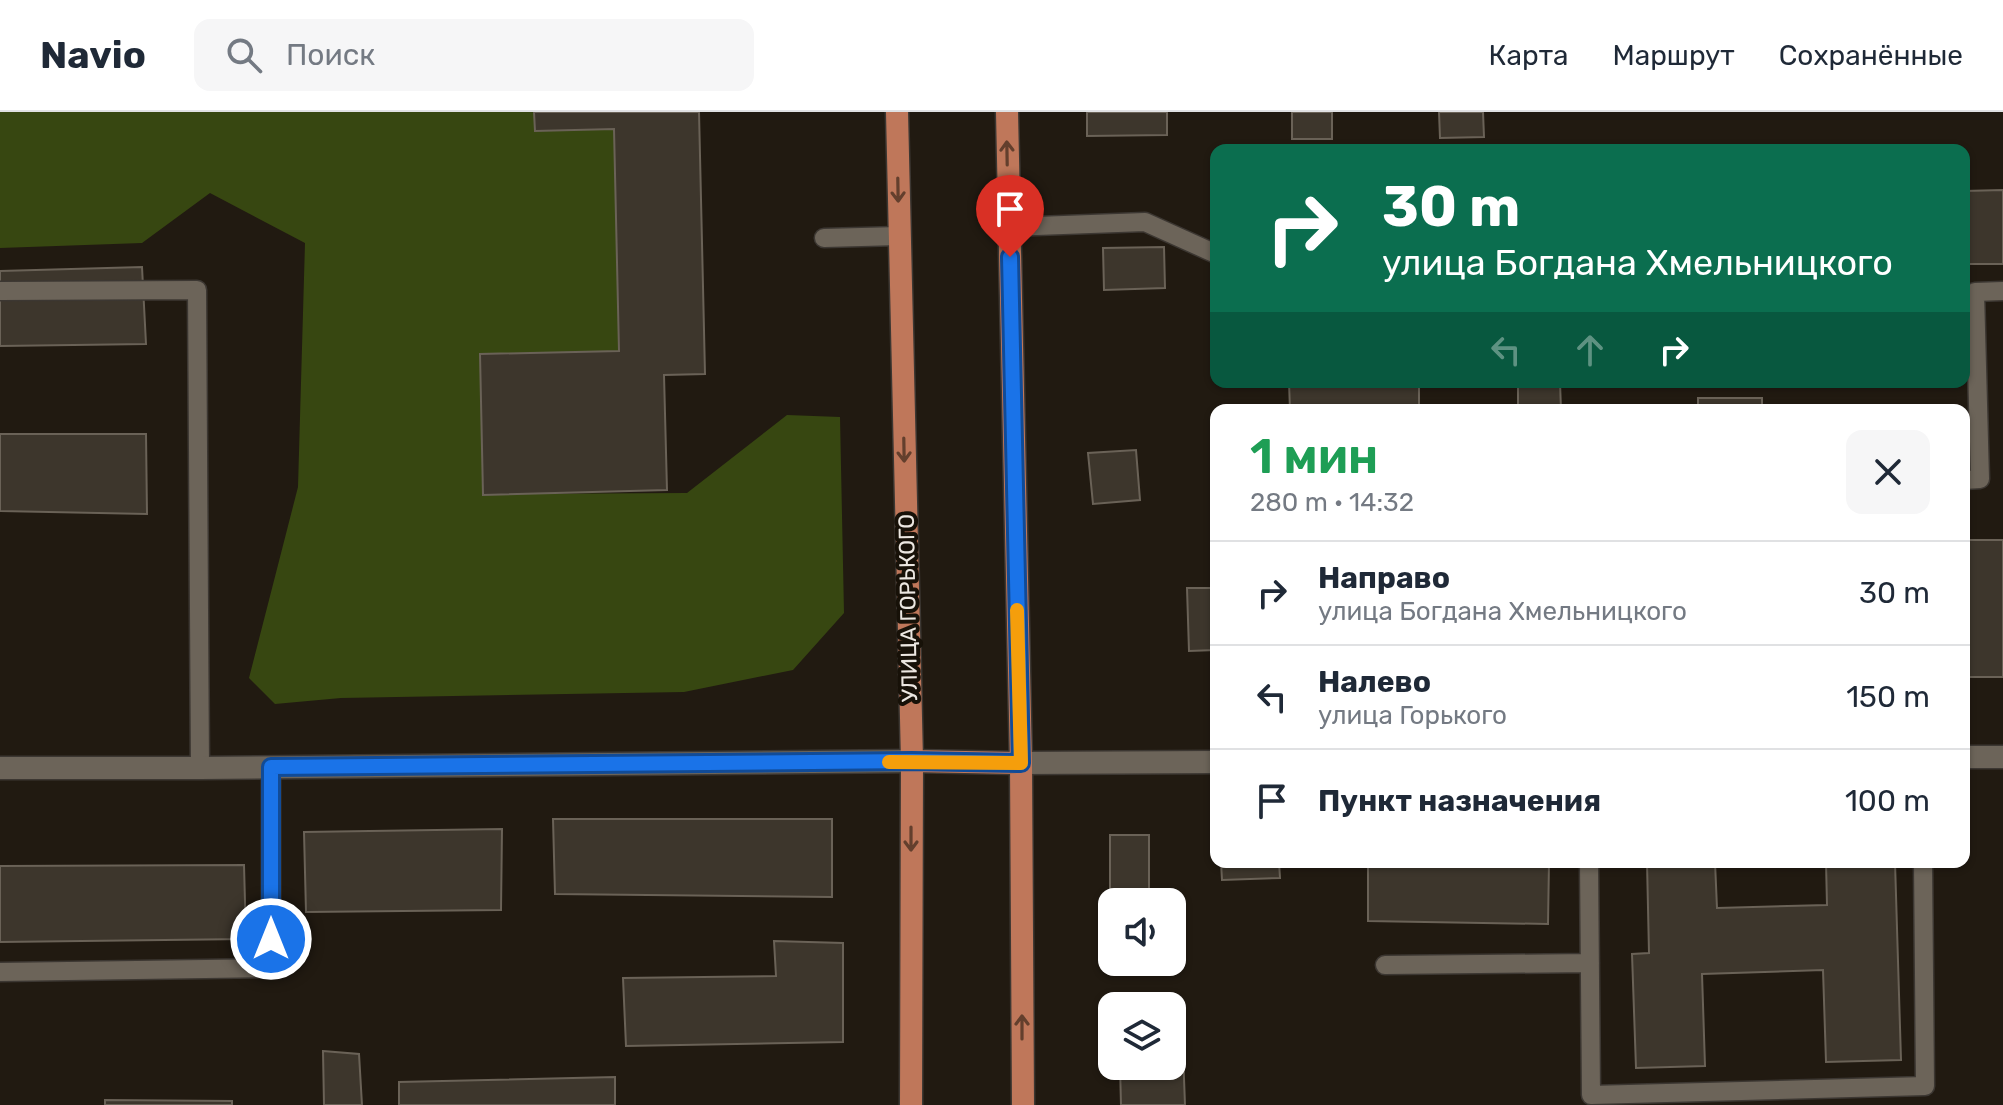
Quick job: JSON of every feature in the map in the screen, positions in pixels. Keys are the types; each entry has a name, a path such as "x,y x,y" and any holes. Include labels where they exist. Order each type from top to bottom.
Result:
{"main road":[{"name":"УЛИЦА ГОРЬКОГО","path":"897,112 912,761 911,1105"},
{"path":"1007,112 1021,763 1023,1105"},
{"path":"912,761 1021,763"}],"street":[{"path":"1970,757 2003,757"},
{"path":"0,768 912,761"},
{"path":"1021,763 1210,762"}],"lane":[{"path":"1009,227 1145,222 1210,251"},
{"path":"824,238 899,236"},
{"path":"0,291 197,290 200,768"},
{"path":"1970,480 1980,479 1975,292 2003,291"},
{"path":"0,972 271,968 271,767"},
{"path":"1589,868 1591,1095 1925,1086 1923,868"},
{"path":"1385,965 1590,963"}],"green space":[{"path":"0,112 534,112 535,131 614,129 619,351 480,354 483,494 687,493 787,415 840,417 844,613 793,670 684,692 341,698 275,704 249,678 298,487 305,243 210,193 142,243 0,248"}],"building":[{"path":"534,112 699,112 705,374 664,375 667,490 483,495 480,354 619,351 614,129 535,131"},
{"path":"1087,112 1167,112 1167,135 1087,136"},
{"path":"1292,112 1332,112 1332,139 1292,139"},
{"path":"1439,112 1483,112 1484,137 1440,138"},
{"path":"2003,190 2003,264 1970,264 1970,191"},
{"path":"1164,247 1165,288 1104,290 1103,248"},
{"path":"142,267 146,344 0,346 0,271"},
{"path":"1289,388 1419,388 1419,404 1290,404"},
{"path":"1518,388 1560,388 1561,404 1518,404"},
{"path":"1698,398 1762,398 1762,404 1698,404"},
{"path":"0,434 146,434 147,514 0,511"},
{"path":"1136,450 1140,500 1093,504 1088,453"},
{"path":"1970,540 2003,540 2003,677 1970,677"},
{"path":"1187,588 1210,588 1210,650 1189,651"},
{"path":"553,819 832,819 832,897 555,894"},
{"path":"502,829 501,910 306,912 304,832"},
{"path":"1110,835 1149,835 1149,888 1110,888"},
{"path":"244,865 246,939 0,942 0,866"},
{"path":"1221,868 1279,868 1280,878 1222,880"},
{"path":"1368,868 1549,868 1548,924 1368,921"},
{"path":"1647,868 1715,868 1717,908 1827,905 1826,868 1895,868 1901,1060 1826,1062 1823,970 1702,974 1705,1066 1636,1068 1632,954 1649,953"},
{"path":"774,941 843,943 843,1042 626,1046 623,978 776,976"},
{"path":"323,1051 359,1054 362,1105 324,1105"},
{"path":"615,1077 615,1105 399,1105 399,1082"},
{"path":"1120,1080 1184,1080 1185,1105 1121,1105"},
{"path":"105,1100 232,1101 232,1105 105,1105"}],"slow traffic":[{"path":"889,762 1021,763 1017,610"}],"route":[{"path":"271,939 271,767 912,761 1021,763 1010,257"}]}
